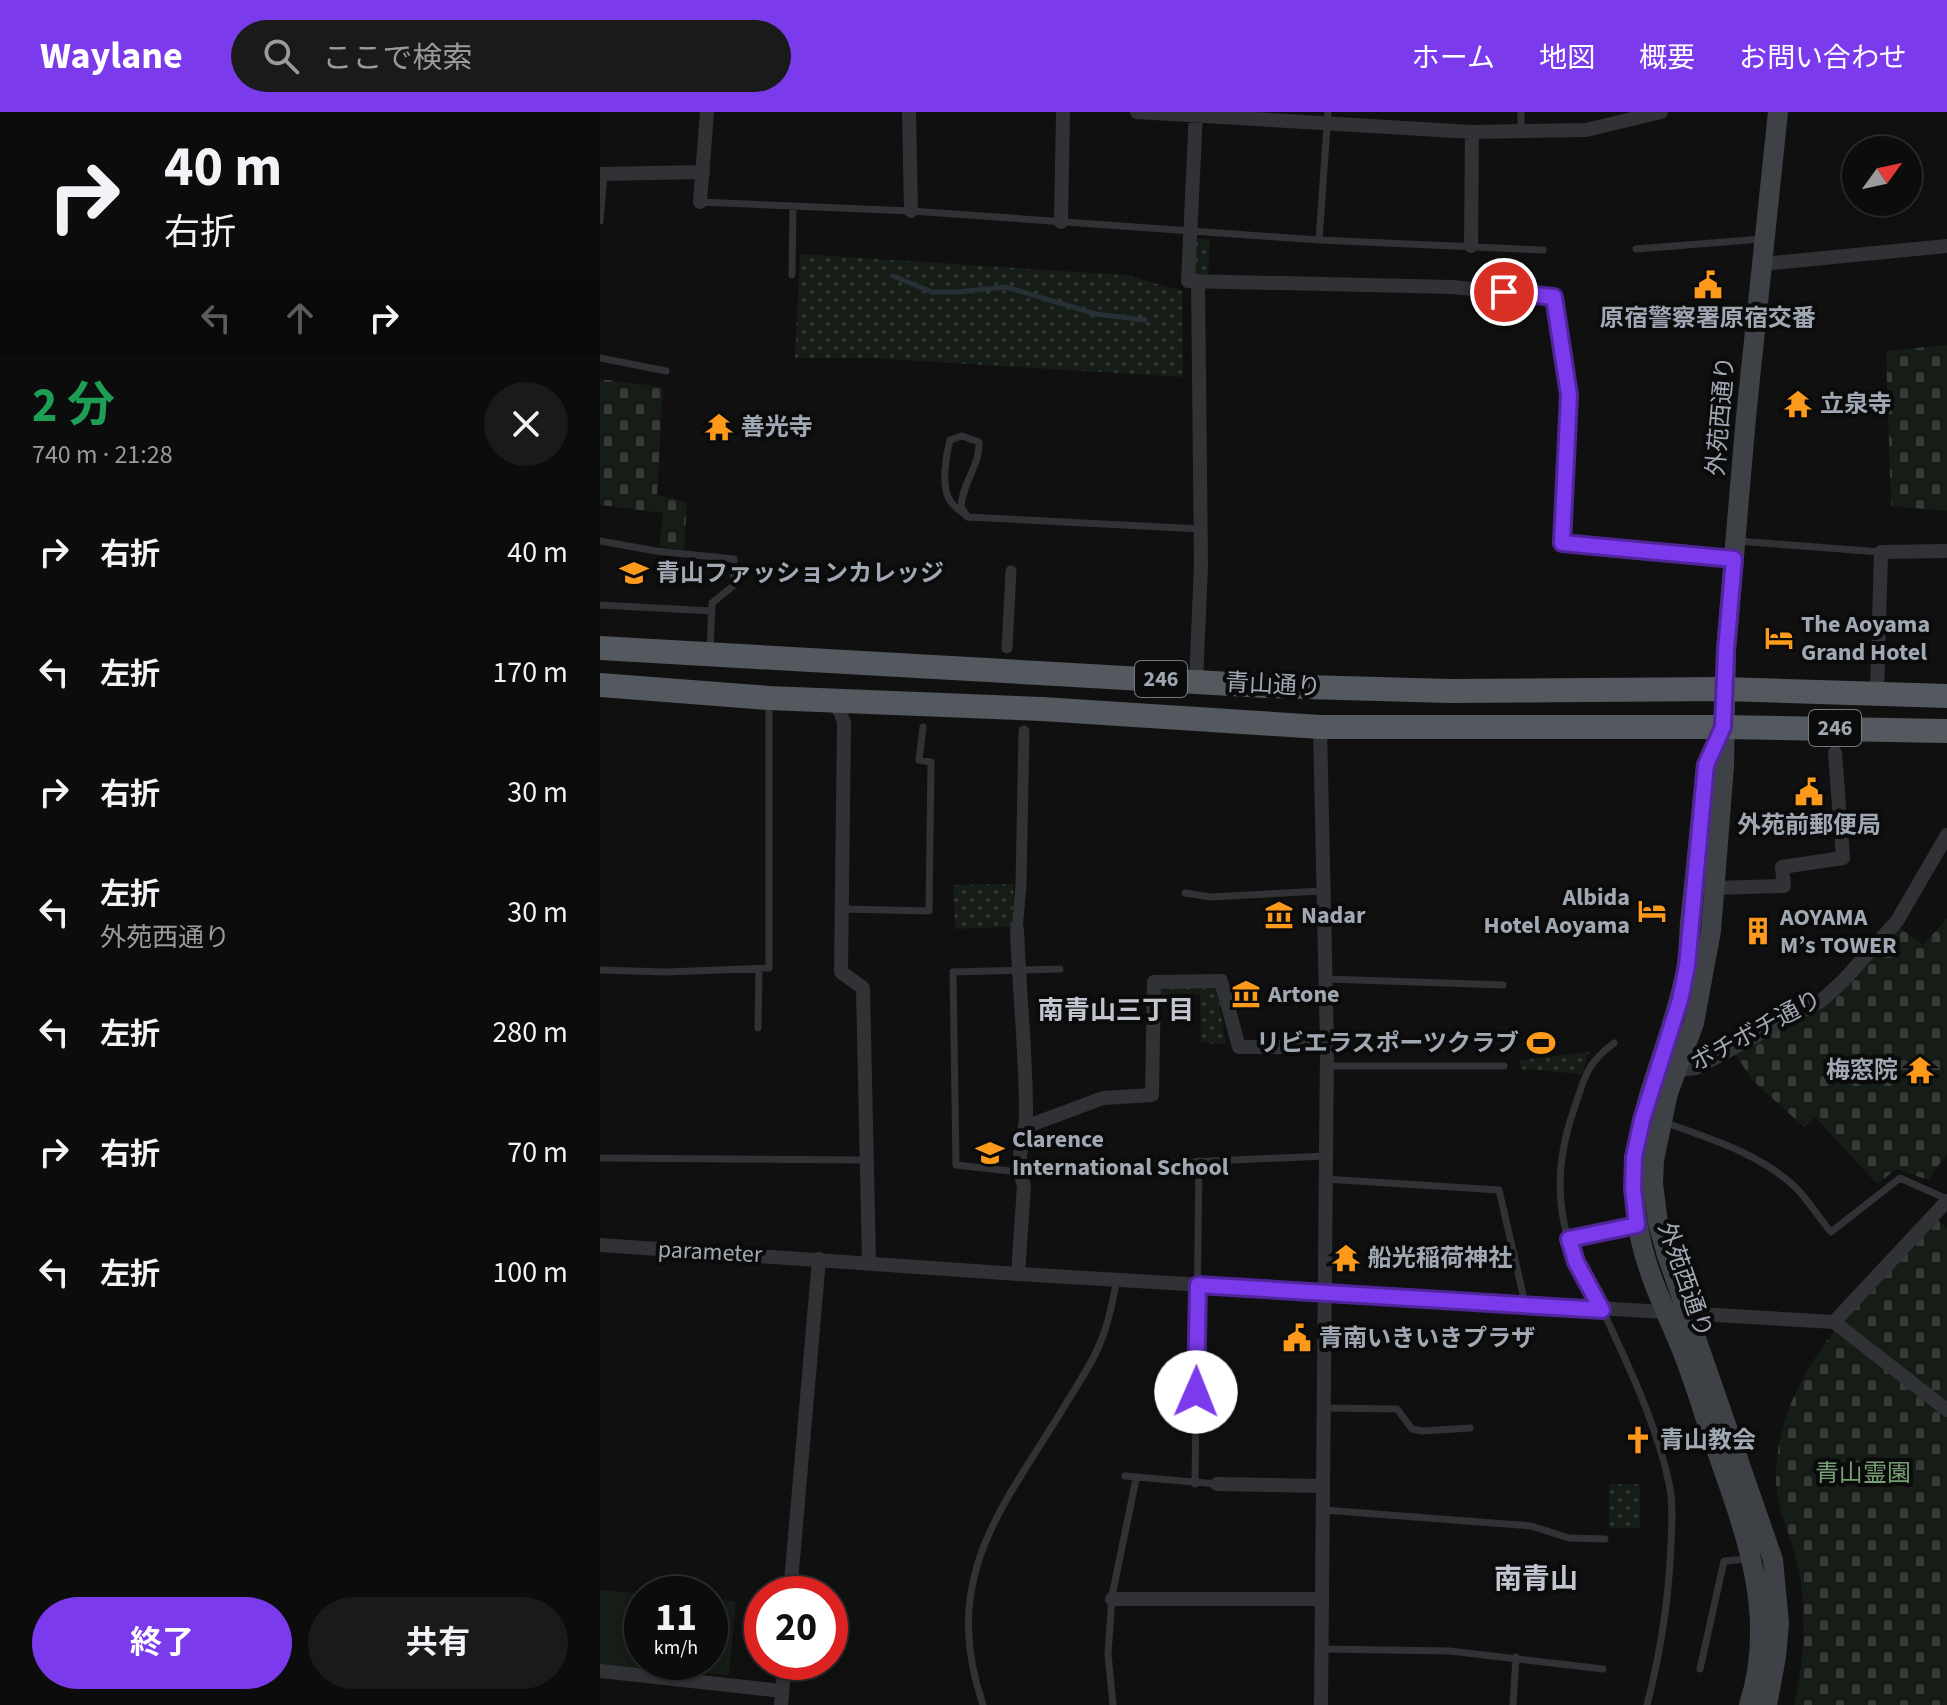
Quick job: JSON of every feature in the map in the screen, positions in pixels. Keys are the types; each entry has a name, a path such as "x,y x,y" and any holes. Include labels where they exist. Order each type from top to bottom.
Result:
{"highway":[{"name":"青山通り","path":"600,648 1266,686 1450,691 1724,689 1947,696"},
{"path":"1076,673 1066,684 1065,695 1079,712"},
{"name":"青山通り","path":"600,685 769,698 1320,727 1723,727 1947,731"}],"main road":[{"name":"外苑西通り","path":"1749,1705 1760,1646 1761,1610 1752,1558 1734,1472 1689,1313 1658,1223 1653,1184 1661,1121 1694,1023 1711,931 1724,766 1724,689 1734,550 1778,112"},
{"name":"外苑西通り","path":"1723,727 1706,765 1687,966 1680,1000 1642,1120 1634,1157 1633,1188 1637,1225 1664,1312 1773,1560 1779,1623 1767,1705"}],"street":[{"path":"700,202 707,112"},
{"path":"909,112 911,211"},
{"path":"1061,222 1063,112"},
{"path":"1137,112 1327,118 1472,132 1586,130 1661,112"},
{"path":"1196,114 1188,281 1452,287 1554,297"},
{"path":"1471,246 1472,132"},
{"path":"602,174 703,172"},
{"path":"1762,264 1947,246"},
{"path":"1196,681 1201,529 1198,281"},
{"path":"1562,543 1734,550"},
{"path":"1877,693 1881,552 1947,551"},
{"path":"1007,648 1011,571"},
{"path":"828,700 840,711 844,723 841,972 863,988 869,1262"},
{"path":"1320,727 1327,979 1321,1705"},
{"path":"1018,1274 1024,1186 1019,1172 1019,1149 1025,1127 1017,929 1021,885 1024,731"},
{"path":"1714,888 1784,886 1782,867 1843,858 1835,753"},
{"name":"ボチボチ通り","path":"1677,1070 1696,1068 1821,1001 1852,972 1897,921 1947,835"},
{"path":"1025,1127 1103,1098 1152,1095 1154,982 1221,981 1239,1047 1327,1047"},
{"path":"1947,1200 1834,1322 1947,1410"},
{"name":"parameter","path":"600,1245 1018,1274 1073,1273 1198,1285 1834,1322"},
{"path":"792,1576 819,1259"},
{"path":"1217,1484 1323,1486"},
{"path":"1112,1599 1322,1599"},
{"path":"600,1671 782,1698"}],"lane":[{"path":"1521,112 1521,132"},
{"path":"1319,240 1327,118"},
{"path":"600,221 602,174"},
{"path":"700,202 911,211 1319,240 1543,250"},
{"path":"792,275 793,207"},
{"path":"1636,249 1764,239"},
{"path":"1554,297 1569,395 1562,543"},
{"path":"600,358 666,371"},
{"path":"968,517 961,507 962,493 980,458 979,442 962,436 950,440 946,452 946,495 953,506 968,517 1201,529"},
{"path":"600,541 656,551 734,559 733,586 712,603 710,655"},
{"path":"1734,550 1881,552"},
{"path":"600,605 712,611"},
{"path":"600,970 666,972 769,968 769,698"},
{"path":"842,909 929,911 931,762 919,760 923,727"},
{"path":"1185,893 1211,897 1325,891"},
{"path":"758,1028 759,969"},
{"path":"1019,1172 956,1165 953,972 1060,969"},
{"path":"1327,979 1503,985"},
{"path":"1614,1043 1589,1067 1560,1156 1560,1185 1562,1207 1576,1262 1602,1310 1644,1406 1670,1489 1673,1515 1670,1582 1659,1662 1647,1705"},
{"path":"1326,1066 1504,1066"},
{"path":"1661,1121 1715,1142 1781,1176 1796,1188 1831,1232 1900,1178 1947,1200"},
{"path":"1056,1168 1325,1156"},
{"path":"600,1158 867,1160"},
{"path":"1195,1484 1199,1161"},
{"path":"1325,1179 1499,1190 1526,1305"},
{"path":"1569,1239 1637,1225"},
{"path":"983,1705 973,1676 969,1644 967,1608 975,1567 1009,1492 1091,1363 1108,1321 1117,1279"},
{"path":"1325,1408 1397,1409 1412,1429 1422,1431 1470,1428"},
{"path":"1125,1476 1217,1484"},
{"path":"1113,1705 1108,1654 1112,1599 1136,1479"},
{"path":"1324,1510 1531,1526 1569,1538 1605,1539"},
{"path":"1700,1669 1724,1561 1752,1558"},
{"path":"1321,1649 1450,1651 1603,1669"},
{"path":"1513,1705 1516,1657"}],"green space":[{"path":"1195,238 1210,239 1208,277 1192,276"},
{"path":"800,254 1125,275 1182,291 1183,377 869,358 795,358"},
{"path":"1947,345 1947,511 1891,506 1886,351"},
{"path":"600,379 663,387 657,495 687,502 684,550 659,546 663,513 600,505"},
{"path":"1014,884 1012,927 955,929 953,885"},
{"path":"1947,918 1947,1154 1928,1180 1897,1169 1877,1184 1815,1117 1804,1127 1752,1080 1733,1050 1804,1016 1898,926 1923,945"},
{"path":"1160,987 1217,988 1226,1045 1201,1042 1200,994 1159,995"},
{"path":"1589,1052 1582,1074 1521,1069 1520,1060"},
{"name":"青山霊園","path":"1938,1220 1947,1228 1947,1705 1794,1705 1802,1655 1803,1604 1799,1571 1779,1504 1776,1483 1779,1443 1790,1405 1807,1370 1830,1337 1855,1306"},
{"path":"1609,1484 1640,1484 1640,1528 1609,1528"},
{"path":"600,1590 624,1592 624,1667 600,1665"},
{"path":"728,1600 736,1601 728,1675"}],"waterway":[{"path":"893,276 932,292 1006,287 1096,314 1145,320"}],"place":[{"name":"原宿警察署原宿交番","path":"1708,285"},
{"name":"立泉寺","path":"1798,404"},
{"name":"善光寺","path":"719,427"},
{"name":"青山ファッションカレッジ","path":"634,573"},
{"name":"The Aoyama Grand Hotel","path":"1779,638"},
{"name":"外苑前郵便局","path":"1809,792"},
{"name":"Albida Hotel Aoyama","path":"1652,911"},
{"name":"Nadar","path":"1279,915"},
{"name":"AOYAMA M’s TOWER","path":"1758,931"},
{"name":"Artone","path":"1246,994"},
{"name":"リビエラスポーツクラブ","path":"1541,1043"},
{"name":"梅窓院","path":"1920,1070"},
{"name":"Clarence International School","path":"990,1153"},
{"name":"船光稲荷神社","path":"1346,1258"},
{"name":"青南いきいきプラザ","path":"1297,1338"},
{"name":"青山教会","path":"1638,1440"}],"district":[{"name":"南青山三丁目","path":"1116,1010"},
{"name":"南青山","path":"1536,1579"}],"route":[{"path":"1196,1392 1198,1285 1602,1310 1576,1262 1569,1239 1637,1225 1634,1157 1642,1120 1680,1000 1687,966 1706,765 1723,727 1734,559 1562,543 1569,395 1554,297 1504,292"}]}
